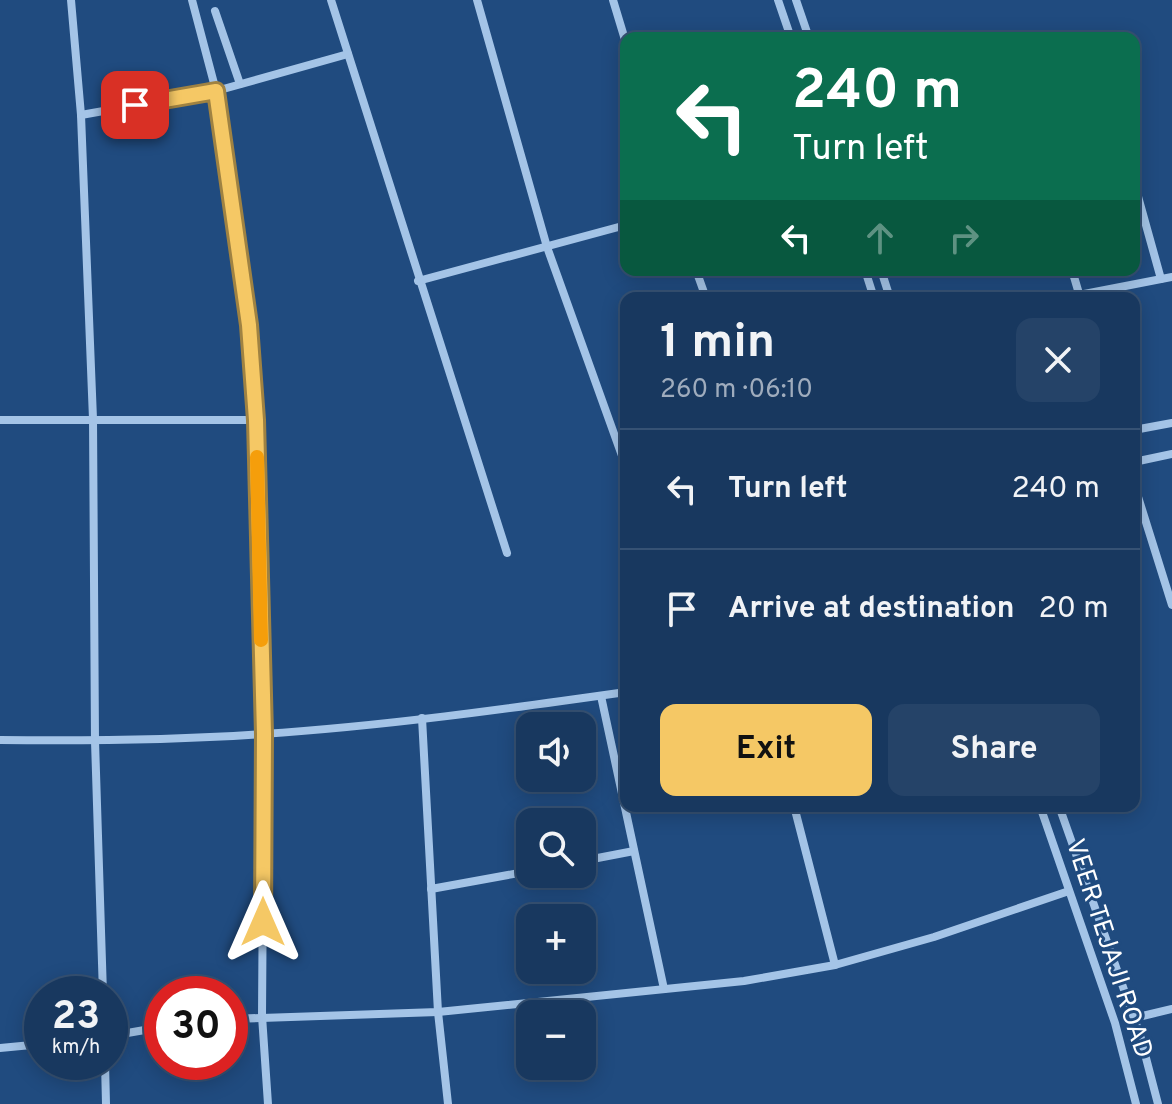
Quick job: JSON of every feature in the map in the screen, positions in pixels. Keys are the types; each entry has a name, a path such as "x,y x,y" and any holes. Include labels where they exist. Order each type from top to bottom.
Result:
{"street":[{"path":"71,0 81,115 93,419 95,741 102,976"},
{"path":"192,0 216,91 249,325 256,420 264,734 262,1016 268,1104"},
{"path":"331,0 507,553"},
{"path":"477,0 547,247 620,450"},
{"path":"613,0 623,32"},
{"path":"778,0 789,32"},
{"path":"796,0 807,32"},
{"path":"215,11 240,84"},
{"path":"81,115 216,91 348,54"},
{"path":"1140,204 1161,279"},
{"path":"418,281 620,227"},
{"path":"1099,292 1172,277"},
{"path":"0,420 256,420"},
{"path":"1140,429 1172,423"},
{"path":"1140,461 1172,454"},
{"path":"1140,503 1171,601"},
{"path":"0,740 95,741 264,734 620,693"},
{"path":"601,696 620,785"},
{"path":"422,718 438,1012 448,1104"},
{"path":"626,812 664,989"},
{"path":"796,812 835,965"},
{"name":"VEER TEJAJI ROAD","path":"1042,812 1115,1023 1136,1104"},
{"name":"VEER TEJAJI ROAD","path":"1061,812 1134,1018 1158,1104"},
{"path":"596,858 634,851"},
{"path":"431,889 516,874"},
{"path":"248,1017 438,1012 744,981 835,965 934,937 1069,891"},
{"path":"1134,1018 1172,1009"},
{"path":"0,1048 24,1046"},
{"path":"105,1080 106,1104"}],"slow traffic":[{"path":"257,457 261,640"}],"route":[{"path":"135,105 216,91 249,325 256,420 264,734 263,922"}]}
